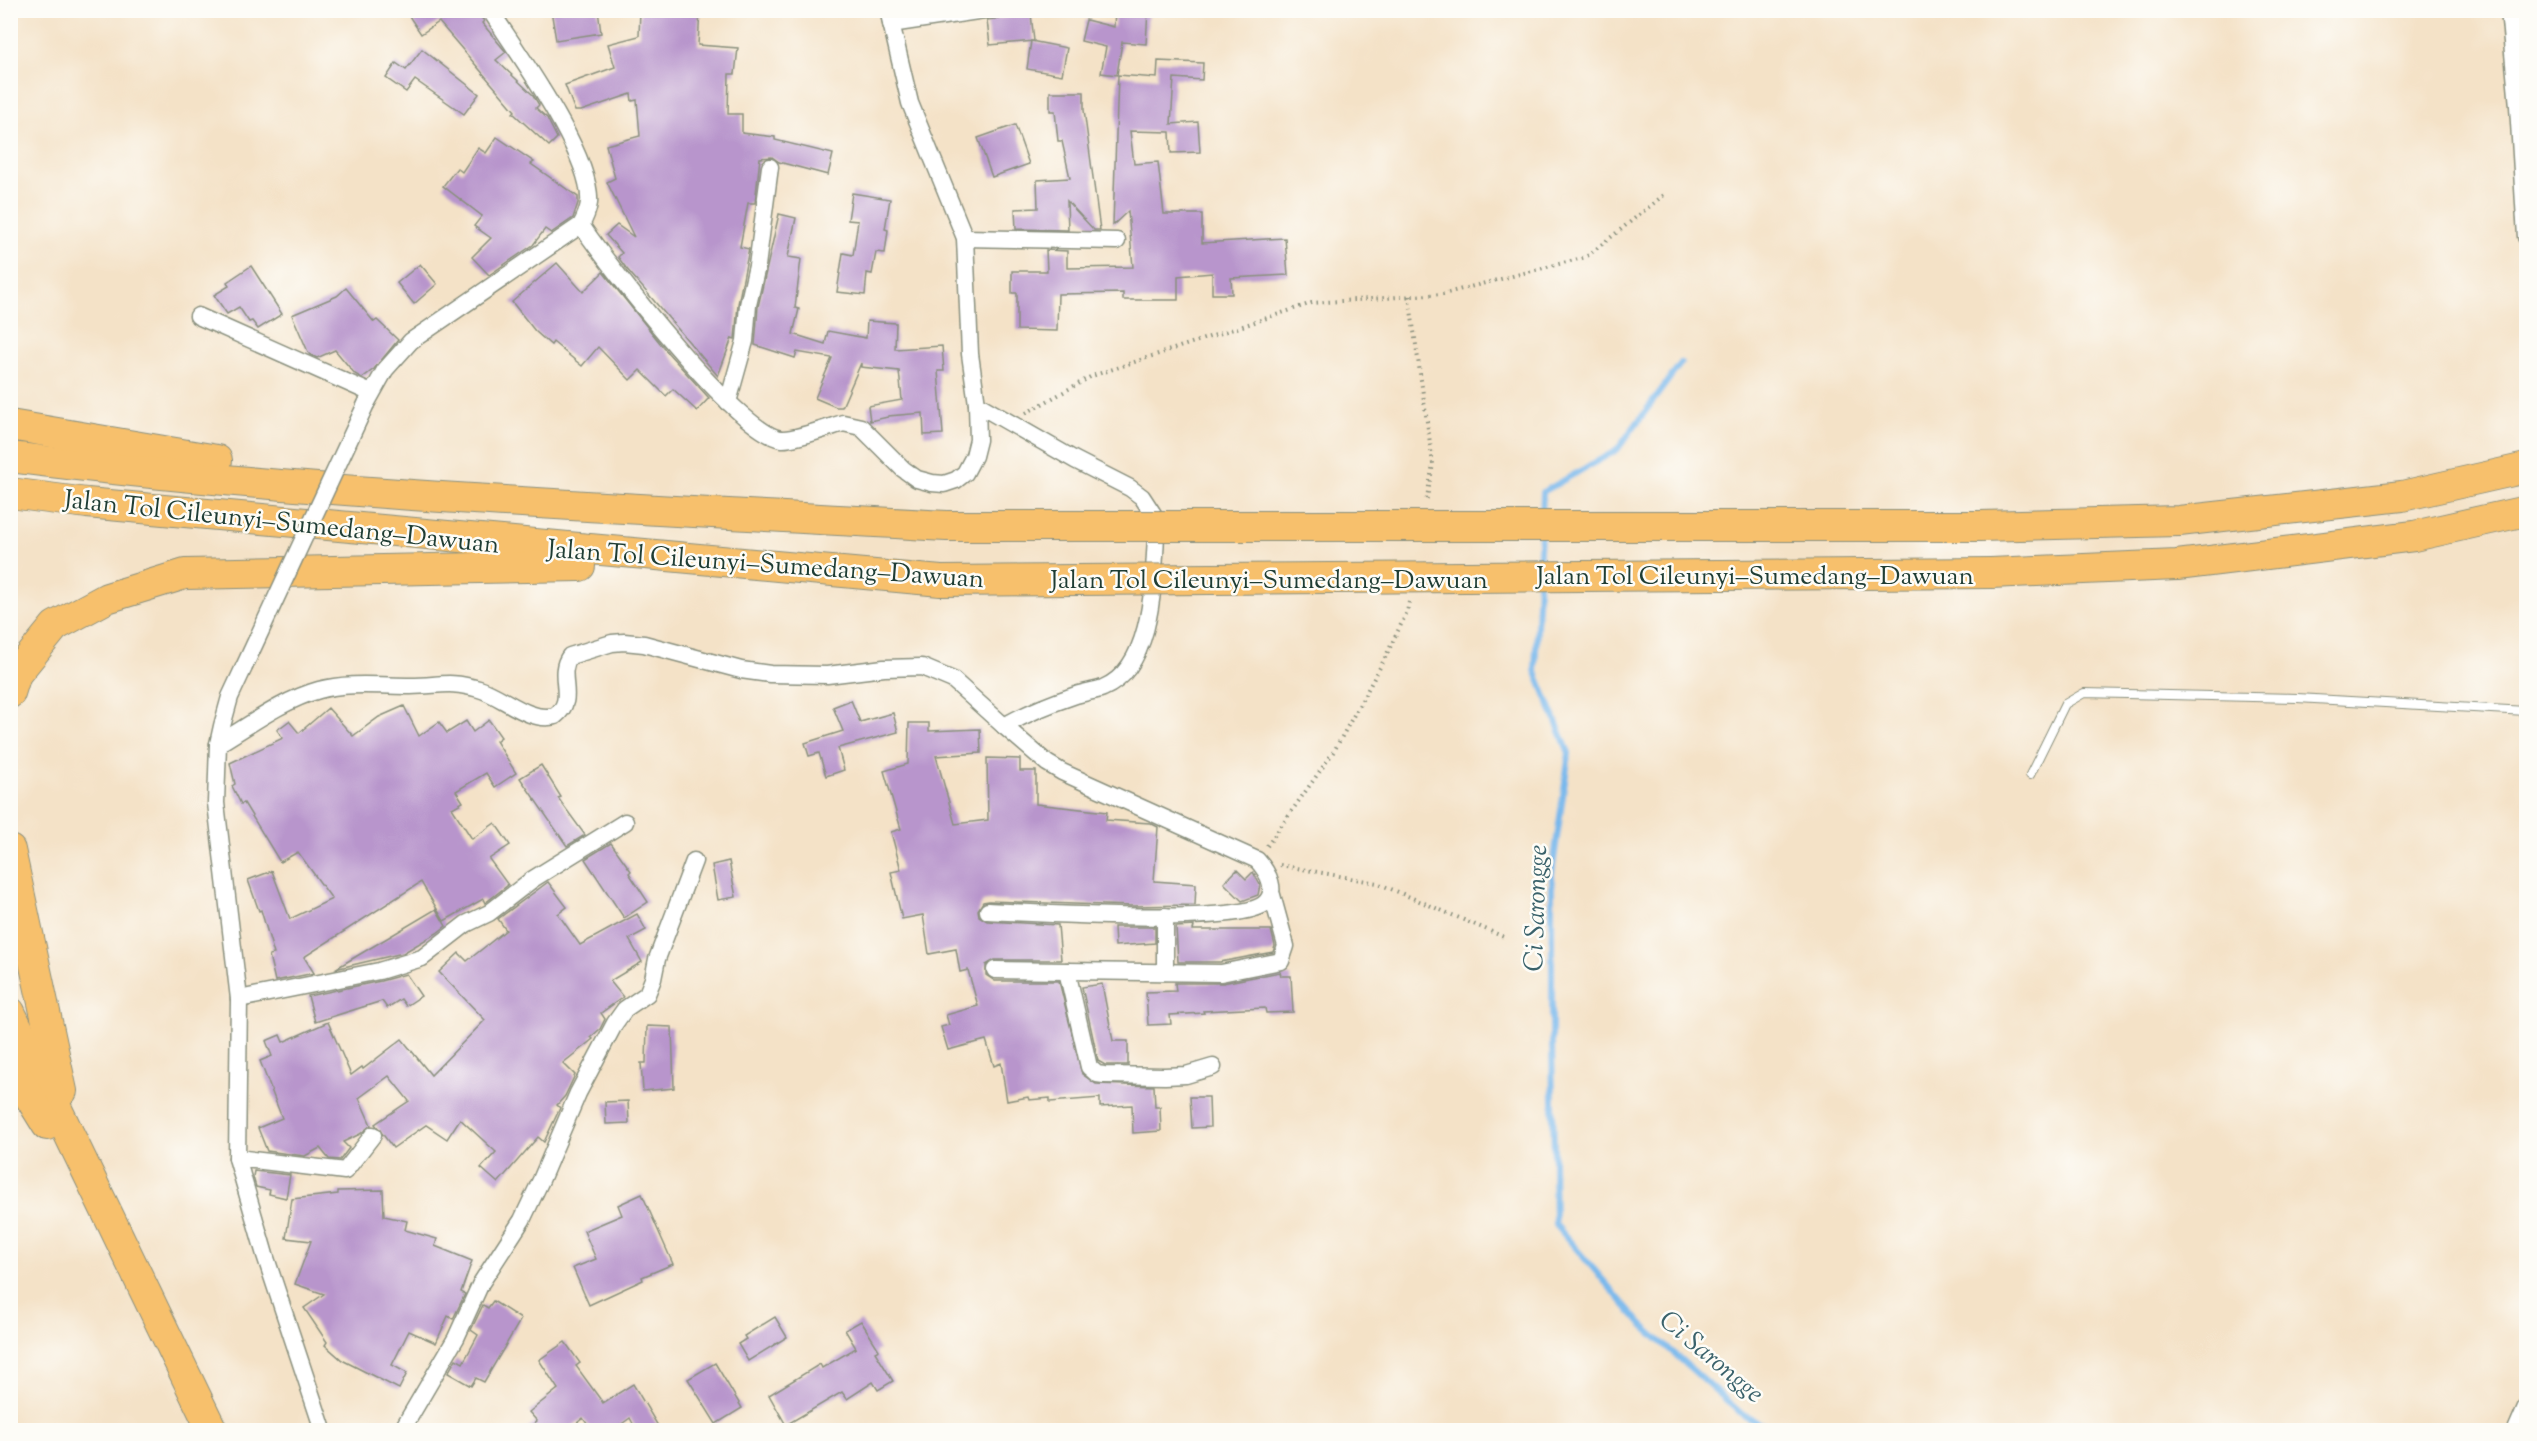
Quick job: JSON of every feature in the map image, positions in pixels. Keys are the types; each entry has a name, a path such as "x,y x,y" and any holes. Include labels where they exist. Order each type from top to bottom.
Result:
{"highway":[{"path":"10,425 423,495"},
{"name":"Jalan Tol Cileunyi–Sumedang–Dawuan","path":"10,457 95,468 423,495 947,526 1979,526 2191,520 2402,496 2526,468"},
{"name":"Jalan Tol Cileunyi–Sumedang–Dawuan","path":"10,493 87,503 724,563 941,581 1991,573 2177,565 2414,536 2526,511"},
{"path":"10,693 16,674 55,626 107,598 185,574 724,563"},
{"path":"10,850 59,1131"},
{"path":"10,1012 59,1131 191,1431"},
{"path":"10,1049 59,1131 212,1431"},
{"path":"10,1065 59,1131"}],"street":[{"path":"323,1431 251,1212 237,1158 239,999 216,802 218,744 230,697 369,398 385,370 411,341 582,225 589,201 574,144 490,10"},
{"path":"582,225 635,299 728,402 765,435 784,440 843,423 861,427 903,469 917,479 944,484 956,480 965,473 974,456 978,440 977,404 970,354 965,238 910,104 890,17 984,10"},
{"path":"2509,10 2518,105 2526,237"},
{"path":"728,402 745,341 748,306 757,266 770,167"},
{"path":"965,238 1117,241"},
{"path":"198,316 369,398"},
{"path":"977,404 1075,460 1130,488 1142,497 1157,520 1148,618 1134,663 1104,688 1076,695 1022,716 1004,726"},
{"path":"218,744 287,703 320,690 345,687 414,686 449,682 501,697 524,711 540,716 555,716 564,709 566,702 563,672 570,656 612,643 644,644 708,662 770,674 827,675 884,668 922,667 953,680 1047,763 1062,772 1257,860 1272,886 1272,895 1286,946 1281,961 1221,973 995,970"},
{"path":"239,999 379,971 422,958 466,924 489,913 533,879 625,822"},
{"path":"402,1431 456,1338 481,1283 522,1220 578,1093 615,1023 625,1009 647,994 657,959 694,861"},
{"path":"988,911 1204,917 1252,910 1265,903 1272,895"},
{"path":"1165,916 1165,972"},
{"path":"1067,971 1089,1067 1093,1071 1104,1075 1177,1075 1213,1067"},
{"path":"237,1158 336,1172 345,1171 373,1135"},
{"path":"2516,1431 2526,1407"}],"lane":[{"path":"2030,774 2065,704 2084,693 2297,698 2526,711"}],"path":[{"path":"1010,422 1092,376 1312,303 1443,294 1586,257 1664,195"},
{"path":"1257,860 1377,883 1504,937"}],"building":[{"path":"405,10 475,10 484,21 482,23 506,52 496,60 533,95 539,105 536,108 547,118 557,138 549,146 513,113 515,111 439,22 421,34"},
{"path":"551,10 598,10 601,33 556,40"},
{"path":"640,10 700,10 698,45 738,48 735,74 729,74 728,114 742,114 742,133 775,137 775,140 833,154 828,175 779,162 772,157 760,158 755,203 748,203 740,247 749,249 738,304 735,339 732,338 718,376 626,268 618,257 622,253 606,235 617,225 634,237 607,182 615,178 606,145 640,136 637,100 632,101 631,94 575,111 565,85 615,67 608,44 639,36"},
{"path":"1115,10 1148,10 1146,44 1122,42 1117,75 1101,73 1106,47 1081,41 1086,20 1114,27"},
{"path":"1031,14 1034,41 990,45 987,20"},
{"path":"1031,41 1067,48 1062,75 1027,69"},
{"path":"422,49 479,94 464,114 415,80 406,92 386,78 396,63 406,70"},
{"path":"1158,61 1203,63 1202,80 1174,78 1171,124 1198,122 1200,152 1171,153 1170,132 1130,131 1134,164 1158,162 1164,214 1202,214 1202,243 1285,238 1288,275 1231,278 1232,294 1212,294 1212,273 1178,276 1178,300 1123,300 1123,293 1058,294 1057,331 1017,330 1017,293 1012,293 1012,271 1047,271 1046,250 1067,251 1067,268 1133,267 1128,211 1113,225 1118,75 1157,78"},
{"path":"1050,92 1084,92 1084,110 1100,230 1094,230 1067,201 1068,230 1016,229 1015,209 1038,208 1037,180 1070,178 1062,141 1058,141 1055,111 1050,111"},
{"path":"1015,125 1029,164 992,177 978,138"},
{"path":"497,137 534,162 531,164 578,197 578,203 573,218 551,233 545,229 533,245 489,275 472,257 491,238 474,226 482,216 443,186 457,168 462,172 478,148 486,153"},
{"path":"852,193 890,199 885,229 888,230 885,253 876,252 872,274 867,273 865,295 837,292 843,253 853,255 858,221 848,220"},
{"path":"779,214 796,218 788,257 801,259 795,308 799,309 793,334 825,344 828,331 866,338 867,321 896,323 895,349 942,346 944,371 938,371 943,434 924,435 923,413 888,416 870,421 868,406 902,400 899,371 861,367 861,363 842,407 836,407 815,398 832,358 797,352 795,358 755,345 758,307"},
{"path":"557,263 583,292 603,272 668,353 709,398 697,411 673,389 666,396 640,370 630,380 598,347 582,366 553,342 551,345 535,331 512,302"},
{"path":"420,264 437,284 414,304 397,283"},
{"path":"251,266 282,314 258,329 252,321 249,322 239,307 227,314 214,295 229,286 227,282"},
{"path":"346,288 374,322 377,320 398,340 374,369 362,378 355,374 335,350 317,358 309,354 292,315 337,296"},
{"path":"851,700 860,722 893,713 898,732 838,748 844,770 826,776 819,753 809,756 805,743 843,731 833,707"},
{"path":"404,706 419,736 439,722 447,733 466,721 473,732 489,720 501,737 496,741 516,773 495,787 486,773 456,791 463,802 452,808 472,839 495,823 510,845 489,859 508,885 485,903 483,899 444,921 421,882 304,957 314,973 275,981 269,955 274,954 261,910 259,911 248,880 272,871 290,919 332,899 298,852 280,862 244,803 241,804 232,786 235,784 230,763 283,738 277,730 289,721 299,733 328,708 353,736 379,717"},
{"path":"909,723 929,723 929,731 980,729 981,753 936,756 955,824 988,820 987,758 1020,759 1020,771 1036,771 1036,804 1107,812 1106,820 1150,823 1158,827 1154,881 1196,884 1195,905 1133,906 989,901 983,902 978,910 979,916 987,921 1058,925 1061,960 995,960 986,965 986,975 995,981 1059,981 1082,1074 1096,1084 1154,1086 1155,1107 1160,1107 1161,1131 1133,1133 1132,1105 1100,1107 1100,1098 1050,1102 1050,1098 1029,1100 1028,1097 1007,1101 1001,1063 994,1066 986,1040 948,1050 941,1027 949,1025 946,1015 978,1006 968,970 960,972 956,949 929,954 923,915 902,919 891,872 901,870 891,832 901,829 884,771 908,764"},
{"path":"541,765 561,797 558,798 585,835 567,846 520,778"},
{"path":"611,843 631,871 629,873 648,902 624,918 585,859"},
{"path":"729,861 736,897 718,900 712,865"},
{"path":"1237,870 1246,879 1253,872 1260,885 1258,895 1242,901 1224,883"},
{"path":"548,882 567,907 558,914 580,945 637,914 646,930 629,939 642,962 610,981 623,997 601,1013 605,1019 600,1029 591,1037 593,1039 563,1063 575,1075 565,1096 557,1105 560,1108 544,1142 538,1137 498,1183 481,1168 496,1152 460,1119 447,1139 426,1125 393,1148 375,1124 409,1101 389,1076 359,1098 371,1125 360,1134 343,1142 349,1148 340,1160 329,1159 320,1148 305,1156 267,1151 258,1128 282,1118 260,1061 272,1056 266,1041 280,1035 283,1042 328,1022 351,1075 362,1067 363,1069 402,1039 431,1075 485,1020 439,972 459,953 467,961 506,930 498,919"},
{"path":"436,909 446,926 437,933 403,953 335,969"},
{"path":"1194,926 1193,930 1271,930 1275,946 1273,952 1220,962 1178,962 1176,927"},
{"path":"1114,927 1155,927 1155,943 1115,946"},
{"path":"1280,972 1281,976 1291,976 1293,1012 1266,1013 1265,1008 1203,1011 1204,1013 1170,1015 1171,1024 1148,1025 1146,992 1176,991 1175,983 1223,983"},
{"path":"406,974 421,996 406,1006 401,999 387,1008 382,1001 315,1022 308,996"},
{"path":"1102,984 1113,1041 1128,1041 1128,1065 1105,1065 1098,1061 1082,987"},
{"path":"647,1026 672,1027 674,1088 643,1091 641,1063 646,1063"},
{"path":"1190,1097 1209,1097 1210,1127 1192,1128"},
{"path":"628,1101 629,1123 606,1124 605,1102"},
{"path":"254,1171 290,1175 286,1198 269,1194 270,1190 256,1187"},
{"path":"383,1190 384,1216 407,1221 405,1230 437,1239 435,1246 472,1261 461,1292 465,1294 453,1319 448,1316 436,1343 409,1331 392,1365 407,1373 399,1389 342,1360 325,1345 327,1342 304,1308 324,1294 295,1284 311,1241 286,1238 292,1199 338,1194 338,1191"},
{"path":"642,1194 673,1264 642,1277 643,1280 589,1305 573,1268 596,1259 584,1231 622,1215 618,1205"},
{"path":"493,1301 521,1319 484,1382 476,1378 471,1386 448,1373 456,1359 463,1363 478,1335 471,1330 483,1305 488,1308"},
{"path":"775,1317 787,1337 748,1361 738,1344 746,1339 744,1336"},
{"path":"861,1321 879,1350 875,1352 893,1381 878,1390 873,1382 847,1399 842,1392 786,1425 769,1395 820,1364 822,1368 856,1348 845,1330"},
{"path":"565,1342 580,1363 576,1366 603,1403 633,1384 661,1431 637,1431 630,1418 612,1431 592,1431 583,1418 567,1431 525,1431 537,1421 529,1412 558,1389 539,1360"},
{"path":"715,1363 742,1408 716,1424 688,1379"}],"waterway":[{"name":"Ci Sarongge","path":"1542,517 1543,492 1617,450 1681,363"},
{"name":"Ci Sarongge","path":"1539,568 1541,533"},
{"name":"Ci Sarongge","path":"1539,584 1535,670 1569,753 1552,873 1555,1224 1641,1324 1743,1415 1773,1430"}]}
